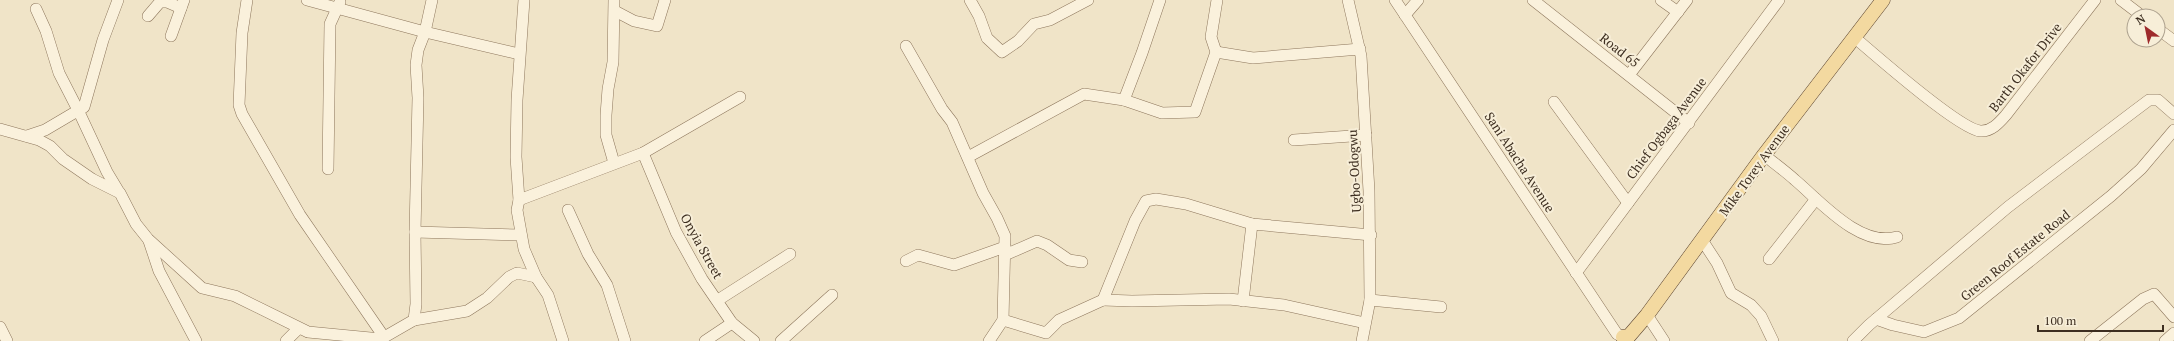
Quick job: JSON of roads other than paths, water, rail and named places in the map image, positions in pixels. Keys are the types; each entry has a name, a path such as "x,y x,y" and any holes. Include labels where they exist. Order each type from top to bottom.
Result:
{"main road":[{"name":"Mike Torey Avenue","path":"1624,337 1629,336 1647,314 1764,156 1883,0"}],"street":[{"path":"27,136 45,130 79,112 84,107 103,40 118,0"},
{"path":"247,0 242,33 239,97 239,105 242,114 300,215 384,337"},
{"path":"307,0 340,4 425,32 518,54"},
{"path":"414,320 417,286 415,232 418,98 416,65 418,50 425,32 432,0"},
{"path":"524,0 518,54 516,157 519,200 517,210 521,235 528,259 536,277 548,295 563,341"},
{"path":"615,6 634,21 657,26 665,0"},
{"path":"970,0 979,16 987,38 1002,52 1018,41 1034,24 1050,20 1088,0"},
{"path":"1124,100 1160,0"},
{"path":"968,157 1084,94 1124,100 1162,113 1195,112 1216,52 1211,37 1217,0"},
{"name":"Ugbo-Odogwu","path":"1348,0 1360,49 1371,235 1370,300 1362,341"},
{"name":"Sani Abacha Avenue","path":"1395,0 1576,274 1617,334 1624,337"},
{"path":"1405,15 1418,0"},
{"name":"Road 65","path":"1533,0 1689,123"},
{"path":"1662,0 1678,12"},
{"path":"1629,75 1688,0"},
{"name":"Chief Ogbaga Avenue","path":"1576,274 1779,0"},
{"name":"Barth Okafor Drive","path":"1854,38 1936,104 1974,129 1982,131 1997,126 2095,0"},
{"path":"2121,0 2132,8"},
{"path":"148,16 160,2 182,4 171,36"},
{"path":"328,169 330,24 340,4"},
{"path":"614,163 606,135 606,115 608,89 613,62 615,6"},
{"path":"36,9 46,31 59,73 107,172 136,224 148,239 202,288 235,296 308,332 367,338 384,337 414,320 467,311 487,298 509,277 517,273 536,277"},
{"path":"906,46 942,109 952,122 983,193 1002,227 1005,236 1003,320 989,341"},
{"path":"1216,52 1253,58 1360,49"},
{"path":"519,200 643,153 740,97"},
{"path":"1853,341 1876,319 2008,207 2149,100 2158,100 2174,114"},
{"path":"1554,102 1628,203"},
{"path":"0,129 27,136 50,146 92,180 120,193"},
{"name":"Green Roof Estate Road","path":"1876,319 1893,325 1924,332 1959,318 2111,196 2141,168 2174,130"},
{"path":"1294,140 1366,135"},
{"name":"Onyia Street","path":"643,153 676,232 702,279 718,300 732,323 754,341"},
{"path":"1764,156 1851,226 1876,238 1886,240 1897,237"},
{"path":"1103,300 1136,221 1146,201 1156,199 1186,204 1252,224 1371,235"},
{"path":"1769,259 1816,199"},
{"path":"568,210 588,254 607,285 625,341"},
{"path":"1243,301 1252,224"},
{"path":"415,232 521,235"},
{"path":"148,239 160,271 196,341"},
{"path":"1702,240 1717,263 1731,293 1751,305 1761,316 1773,341"},
{"path":"906,261 918,255 954,265 1037,241 1047,245 1069,260 1082,262"},
{"path":"718,300 790,254"},
{"path":"160,271 168,257"},
{"path":"2090,341 2143,299 2154,294 2174,317"},
{"path":"781,341 832,295"},
{"path":"1003,320 1043,337 1059,320 1103,300 1132,301 1229,299 1284,305 1365,323"},
{"path":"1370,300 1441,307"},
{"path":"1647,314 1664,341"},
{"path":"706,341 732,323"},
{"path":"0,327 7,341"},
{"path":"286,341 298,328"},
{"path":"2165,341 2174,333"}]}
